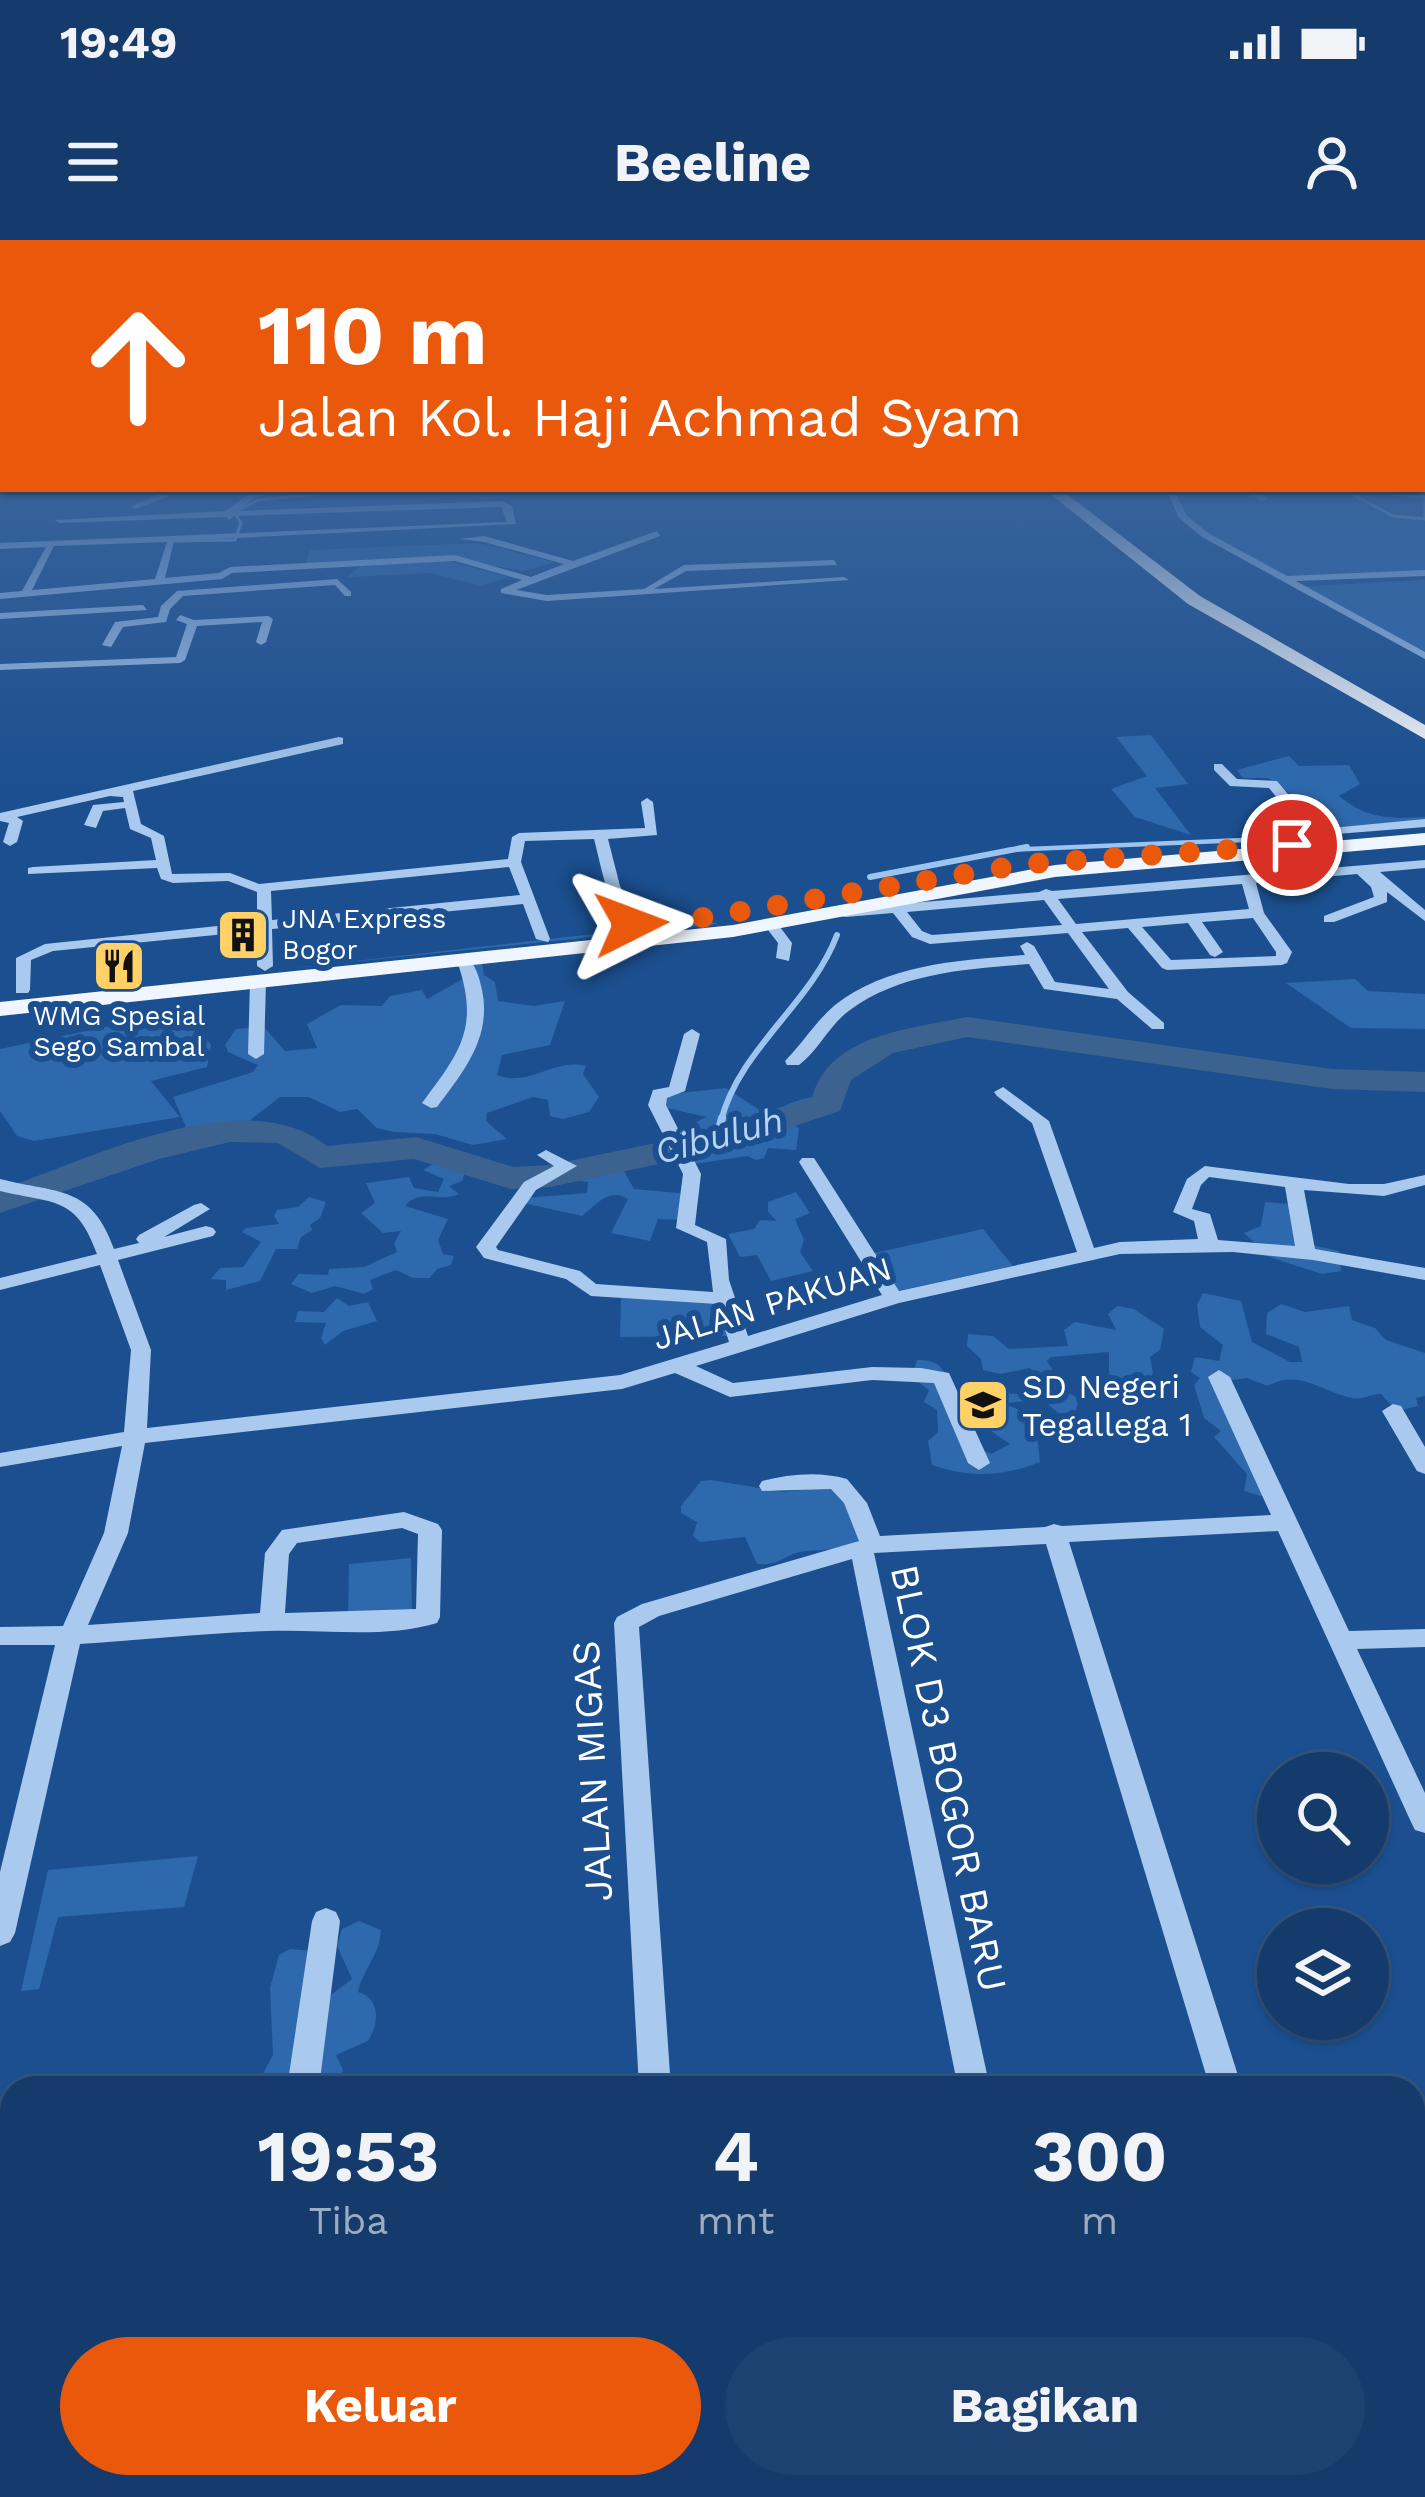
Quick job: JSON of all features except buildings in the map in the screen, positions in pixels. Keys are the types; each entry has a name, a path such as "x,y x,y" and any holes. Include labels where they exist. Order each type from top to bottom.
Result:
{"highway":[{"path":"1169,580 1194,600 1425,733"},
{"path":"1203,580 1406,698"}],"main road":[{"path":"0,1009 543,939 727,924 1055,871 1425,830"},
{"path":"727,924 772,926 890,899"},
{"path":"11,991 465,961 646,932"}],"street":[{"path":"25,594 32,580"},
{"path":"0,596 183,580"},
{"path":"107,645 119,624 164,612 180,593 270,580"},
{"path":"330,580 340,582 348,594"},
{"path":"529,580 504,591 547,598 838,580"},
{"path":"646,590 663,580"},
{"path":"1283,580 1425,656"},
{"path":"1293,587 1381,580"},
{"path":"84,612 91,592"},
{"path":"1,618 164,612 193,623 268,620 261,642"},
{"path":"175,681 193,623"},
{"path":"0,668 180,660"},
{"path":"2,817 339,741"},
{"path":"1218,767 1234,783 1273,784 1303,821 1329,832 1425,830"},
{"path":"108,793 129,794 136,826 157,836 162,864 173,879 230,878 264,887 514,862"},
{"path":"543,939 514,862 519,836 652,832 647,802"},
{"path":"91,824 98,808 134,803"},
{"path":"2,817 16,821 10,842"},
{"path":"600,835 613,886 646,932"},
{"path":"32,872 162,864"},
{"path":"890,899 1248,880 1425,864"},
{"path":"1364,869 1425,917"},
{"path":"1329,919 1382,899 1364,869"},
{"path":"1131,923 1167,965 1282,960 1284,952 1256,913 1248,880"},
{"path":"256,1054 268,924 264,887"},
{"path":"1046,893 1122,995 1158,1026"},
{"path":"11,991 31,951 527,899"},
{"path":"890,899 917,934 930,940 1256,913"},
{"path":"1193,919 1215,952"},
{"path":"772,926 785,943 784,958"},
{"path":"1019,931 1049,986 1122,995"},
{"path":"793,1061 814,1048 842,1007 865,996 948,966 1034,959"},
{"path":"431,1103 470,1049 478,1025 480,997 465,961"},
{"path":"692,1034 676,1091 657,1096 677,1152 694,1180 685,1228 716,1239 719,1280 740,1345"},
{"path":"1003,1092 1040,1121 1088,1257"},
{"path":"546,1155 568,1166 535,1183 486,1247 491,1254 573,1275 591,1290 727,1299"},
{"path":"808,1162 894,1298"},
{"path":"1210,1248 1203,1218 1182,1213 1201,1173 1246,1174 1294,1187 1373,1191 1425,1180"},
{"path":"0,1933 68,1643 116,1533 135,1436 141,1350 94,1220 76,1203 10,1187"},
{"path":"1294,1187 1306,1255"},
{"path":"107,1254 201,1209"},
{"path":"0,1284 206,1232"},
{"name":"JALAN PAKUAN","path":"0,1460 135,1436 582,1388 680,1367 894,1298 1150,1244 1306,1255 1425,1274"},
{"path":"680,1367 730,1390 905,1374 942,1378 979,1463"},
{"path":"1219,1377 1425,1822"},
{"path":"1393,1411 1425,1466"},
{"path":"770,1486 839,1482 852,1490 867,1548"},
{"path":"0,1636 68,1643 272,1622 372,1626 428,1617 430,1530 404,1520 290,1536 278,1553 272,1622"},
{"name":"BLOK D3 BOGOR BARU","path":"972,2076 867,1548 1054,1532 1288,1522"},
{"path":"1054,1532 1222,2076"},
{"name":"JALAN MIGAS","path":"654,2076 626,1623 650,1610 867,1548"},
{"path":"1344,1640 1425,1638"},
{"path":"305,2076 326,1921"}],"shaded area":[{"path":"459,580 498,580 481,586"},
{"path":"1425,580 1425,656 1293,587"},
{"path":"1151,735 1188,784 1155,788 1191,835 1135,817 1111,789 1147,776 1116,737"},
{"path":"1289,756 1299,766 1349,765 1360,784 1339,796 1349,804 1390,817 1425,817 1425,823 1337,833 1312,825 1279,829 1299,812 1299,800 1268,778 1243,778 1237,770"},
{"path":"708,921 718,924 284,969"},
{"path":"482,962 484,975 495,982 498,1001 534,1006 565,1001 550,1045 502,1055 497,1075 520,1078 563,1066 586,1066 583,1074 599,1097 589,1112 563,1119 550,1116 548,1100 533,1097 487,1113 486,1121 507,1139 473,1145 435,1134 377,1128 357,1109 340,1112 309,1097 280,1097 250,1120 189,1134 173,1097 253,1072 258,1065 228,1052 225,1045 236,1029 264,1027 285,1051 317,1048 307,1024 341,1005 382,1006 390,996 422,990 427,999 470,975 467,963"},
{"path":"1355,979 1368,991 1425,994 1425,1029 1351,1028 1286,983"},
{"path":"177,1012 211,1044 207,1067 151,1081 180,1117 34,1141 17,1136 0,1111 0,1049"},
{"path":"726,1088 761,1111 812,1097 830,1106 823,1116 794,1124 799,1129 796,1150 768,1148 764,1158 756,1160 747,1156 694,1164 677,1132 706,1117 663,1107 663,1095"},
{"path":"437,1162 466,1170 462,1181 449,1186 459,1194 417,1198 405,1206 448,1219 438,1240 443,1254 454,1256 451,1265 437,1269 430,1278 413,1278 396,1270 370,1280 373,1289 364,1294 335,1286 312,1293 291,1284 299,1274 328,1275 329,1269 364,1267 397,1252 394,1243 401,1231 383,1233 361,1213 375,1203 366,1183 409,1177 414,1188 438,1192 444,1179 423,1170"},
{"path":"620,1164 634,1189 690,1194 684,1220 658,1219 650,1241 611,1233 628,1199 621,1196 604,1199 582,1216 523,1203 524,1198 587,1193 588,1182 554,1178"},
{"path":"796,1192 810,1213 795,1219 804,1240 800,1252 813,1271 771,1281 757,1255 740,1257 728,1234 754,1229 760,1220 777,1221 768,1212 768,1202"},
{"path":"309,1197 326,1202 320,1218 301,1237 297,1249 276,1249 260,1281 226,1290 226,1280 211,1279 220,1268 243,1267 261,1242 242,1232 246,1228 279,1224 274,1216 277,1210 298,1207"},
{"path":"1265,1202 1291,1204 1308,1244 1339,1251 1341,1271 1322,1274 1257,1253 1258,1246 1244,1233 1261,1226"},
{"path":"983,1229 1013,1266 897,1291 870,1254"},
{"path":"1203,1293 1241,1301 1252,1342 1290,1362 1302,1362 1299,1347 1266,1334 1267,1313 1281,1304 1305,1312 1349,1306 1352,1320 1375,1328 1386,1340 1425,1353 1425,1396 1416,1398 1418,1406 1397,1411 1381,1394 1352,1398 1290,1379 1268,1386 1247,1378 1226,1381 1262,1460 1282,1486 1268,1498 1244,1491 1247,1474 1214,1437 1221,1431 1204,1418 1194,1385 1200,1378 1191,1372 1195,1357 1219,1361 1223,1345 1200,1327 1197,1305"},
{"path":"337,1298 349,1306 368,1302 377,1321 343,1331 325,1345 321,1338 326,1323 295,1322 298,1311 324,1312"},
{"path":"621,1298 730,1303 737,1336 620,1337"},
{"path":"1117,1306 1134,1309 1164,1329 1160,1350 1150,1357 1153,1373 1147,1384 1123,1383 1109,1374 1109,1352 1051,1357 1047,1361 1066,1391 1079,1399 1075,1414 1058,1413 1042,1399 964,1408 983,1450 991,1454 1010,1444 991,1431 994,1414 1006,1405 1024,1413 1036,1435 1040,1462 986,1474 932,1465 928,1441 938,1432 937,1410 924,1402 929,1390 912,1377 917,1360 937,1364 953,1393 966,1401 997,1393 1041,1395 1039,1377 1030,1368 1000,1374 983,1370 981,1359 967,1346 968,1334 993,1336 1009,1349 1068,1346 1064,1330 1075,1322 1116,1330 1108,1314"},
{"path":"701,1481 783,1492 835,1486 864,1528 858,1543 757,1564 745,1537 700,1542 693,1536 697,1522 681,1513 681,1506"},
{"path":"411,1558 412,1612 348,1619 349,1564"},
{"path":"198,1856 184,1907 58,1917 39,1989 21,1991 48,1870"},
{"path":"359,1921 381,1930 358,1992 371,2000 376,2012 368,2041 336,2055 341,2076 262,2076 273,2055 270,1988 279,1955 290,1949 314,1951 320,2003 352,1979 337,1946 342,1929"}],"waterway":[{"path":"1013,850 1245,840"},
{"path":"1013,850 1027,847"},
{"path":"1007,850 1013,850"},
{"path":"870,877 1013,850"},
{"path":"722,1118 743,1071 810,983 837,935"},
{"name":"Cibuluh","path":"0,1202 189,1139 264,1129 290,1135 320,1157 416,1148 511,1178 550,1176 716,1141 828,1104 835,1075 882,1045 967,1027 1332,1079 1425,1082"},
{"path":"716,1141 722,1118"}],"place":[{"name":"JNA Express Bogor","path":"243,935"},
{"name":"WMG Spesial Sego Sambal","path":"119,966"},
{"name":"SD Negeri Tegallega 1","path":"983,1405"}],"route":[{"path":"631,924 634,929 720,916 1026,864 1292,845"}]}
